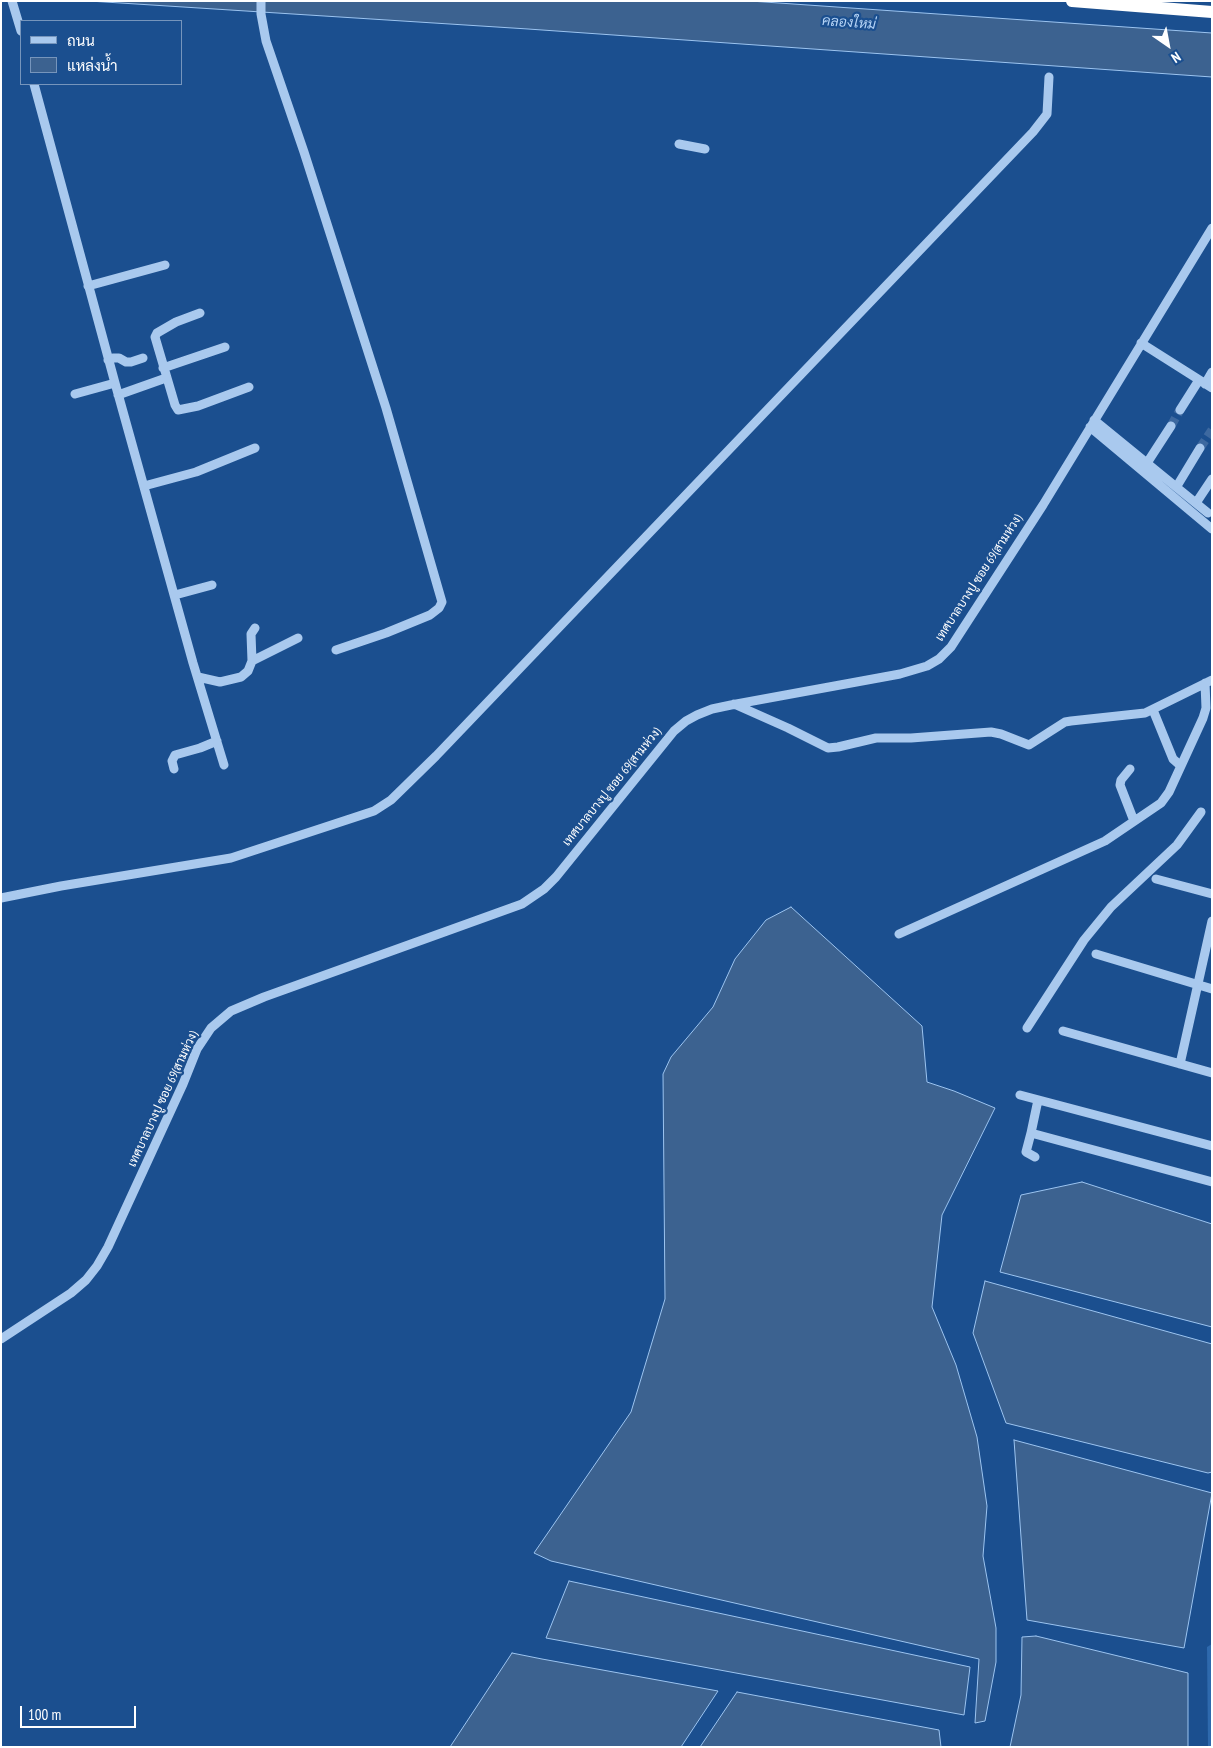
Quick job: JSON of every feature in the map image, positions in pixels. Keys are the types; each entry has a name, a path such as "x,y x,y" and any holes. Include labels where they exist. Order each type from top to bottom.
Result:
{"highway":[{"path":"1072,1 1212,12"}],"street":[{"path":"12,1 20,27"},
{"path":"261,1 261,14 266,41 304,152 386,408 442,602 439,608 430,614 336,650"},
{"path":"1,898 61,886 231,858 374,811 391,800 439,753 1033,132 1047,114 1049,77"},
{"path":"34,85 108,360 224,765"},
{"path":"679,144 705,149"},
{"name":"เทศบาลบางปู ซอย 69(สามห่วง)","path":"1,1339 71,1293 86,1280 97,1266 108,1247 183,1084 197,1049 204,1036 220,1019 231,1011 264,997 522,904 544,889 556,877 674,731 697,714 734,704 900,674 927,666 939,659 956,640 1043,505 1140,343 1212,228"},
{"path":"88,286 164,264"},
{"path":"200,313 176,322 155,337 166,378 178,410 198,406 249,387"},
{"path":"1140,343 1205,384"},
{"path":"164,368 225,347"},
{"path":"108,360 119,358 126,362 131,362 143,358"},
{"path":"1180,410 1205,384 1212,372"},
{"path":"118,395 166,378"},
{"path":"75,394 115,383"},
{"path":"1092,423 1177,486 1208,513"},
{"path":"1092,423 1212,529"},
{"path":"1147,463 1171,426"},
{"path":"144,486 196,472 255,448"},
{"path":"1177,486 1200,448"},
{"path":"1196,503 1212,480"},
{"path":"175,595 212,585"},
{"path":"198,677 220,682 240,677 246,672 252,661 251,634 255,628"},
{"path":"252,661 298,638"},
{"path":"734,704 823,746 832,748 876,738 911,738 990,732 1001,734 1029,745 1065,722 1140,714 1153,710 1208,681"},
{"path":"900,934 1105,841 1164,799 1205,713 1208,681"},
{"path":"1153,710 1173,759 1181,766"},
{"path":"174,768 172,761 175,755 217,741"},
{"path":"1130,769 1121,780 1120,785 1134,821"},
{"path":"1027,1028 1084,940 1111,906 1177,845 1201,812"},
{"path":"1156,879 1212,894"},
{"path":"1180,1064 1212,921"},
{"path":"1096,954 1212,989"},
{"path":"1063,1031 1212,1073"},
{"path":"1020,1095 1212,1146"},
{"path":"1035,1157 1026,1152 1038,1100"},
{"path":"1031,1133 1212,1182"}],"shaded area":[{"path":"1212,1644 1212,1747 1208,1747 1207,1647"}],"water":[{"name":"คลองใหม่","path":"89,1 750,1 1212,33 1212,77 528,29"},
{"path":"791,907 922,1026 927,1082 995,1108 942,1215 932,1307 956,1365 977,1437 987,1506 983,1556 996,1628 996,1662 985,1721 975,1723 979,1659 551,1561 534,1553 631,1412 665,1299 663,1074 671,1057 713,1007 735,959 766,920"},
{"path":"1082,1182 1212,1224 1212,1327 1000,1272 1021,1195"},
{"path":"985,1281 1212,1344 1212,1472 1208,1473 1006,1423 973,1333"},
{"path":"1014,1440 1212,1493 1184,1648 1027,1620"},
{"path":"569,1581 970,1667 964,1715 546,1638"},
{"path":"1036,1636 1188,1673 1188,1747 1010,1747 1021,1695 1022,1637"},
{"path":"512,1653 718,1691 681,1747 450,1747"},
{"path":"737,1692 939,1730 941,1747 700,1747"}],"tunnel":[{"path":"1171,426 1180,410"},
{"path":"1200,448 1212,430"}]}
